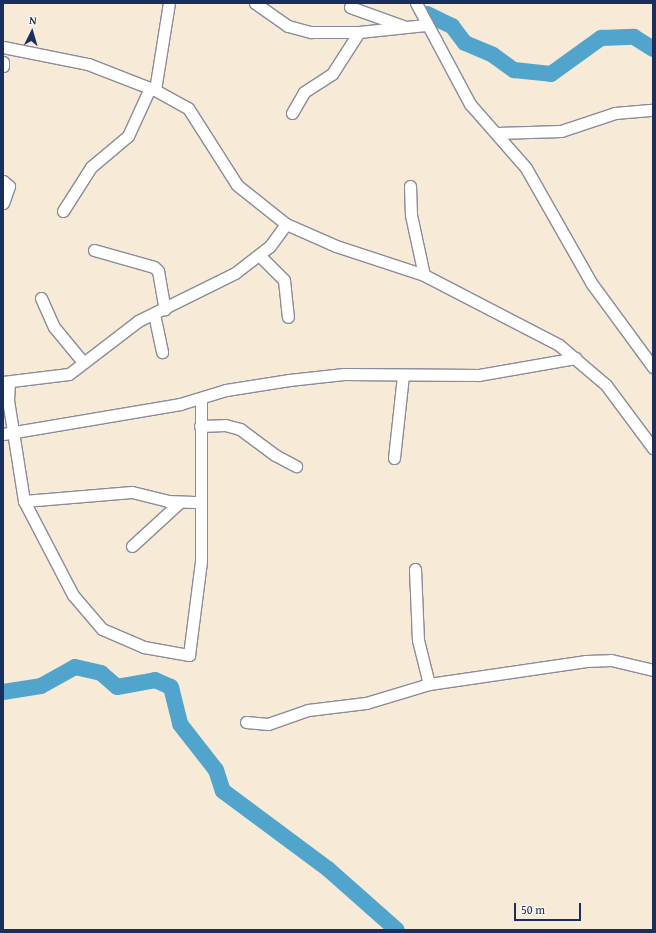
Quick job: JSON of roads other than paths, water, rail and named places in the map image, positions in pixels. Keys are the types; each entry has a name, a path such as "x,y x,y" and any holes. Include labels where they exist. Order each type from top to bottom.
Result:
{"street":[{"path":"63,211 91,167 128,136 152,89 169,3"},
{"path":"255,3 288,26 310,32 359,32 403,26 426,25"},
{"path":"416,3 426,25 470,104 497,133 540,188 592,284 653,367"},
{"path":"350,7 403,26"},
{"path":"292,113 304,92 332,74 359,32"},
{"path":"3,47 62,57 152,89 188,108 236,185 286,224 336,246 424,275 527,327 576,358 606,385 653,448"},
{"path":"497,133 561,131 615,113 653,110"},
{"path":"3,180 9,186 3,203"},
{"path":"410,186 411,215 424,275"},
{"path":"201,399 201,561 190,655 144,647 102,629 72,595 24,501 8,433 8,400 6,382 56,377 69,374 138,321 165,309 235,273 259,255 286,224"},
{"path":"94,250 154,266 158,271 165,309"},
{"path":"259,255 284,280 288,317"},
{"path":"41,298 54,327 84,362"},
{"path":"154,314 162,352"},
{"path":"8,433 201,399 226,390 288,380 344,374 479,375 576,358"},
{"path":"394,458 402,375"},
{"path":"200,426 225,425 240,429 275,455 296,466"},
{"path":"24,501 132,492 179,503 201,502"},
{"path":"132,546 179,503"},
{"path":"415,569 418,640 429,684"},
{"path":"246,722 276,722 308,710 366,703 429,684 599,659 653,670"}],"waterway":[{"path":"427,14 452,26 465,43 493,55 514,70 551,74 601,38 634,37 653,49"},
{"path":"3,692 41,686 75,667 101,673 117,687 155,680 171,687 180,724 216,770 223,791 328,869 397,930"}]}
